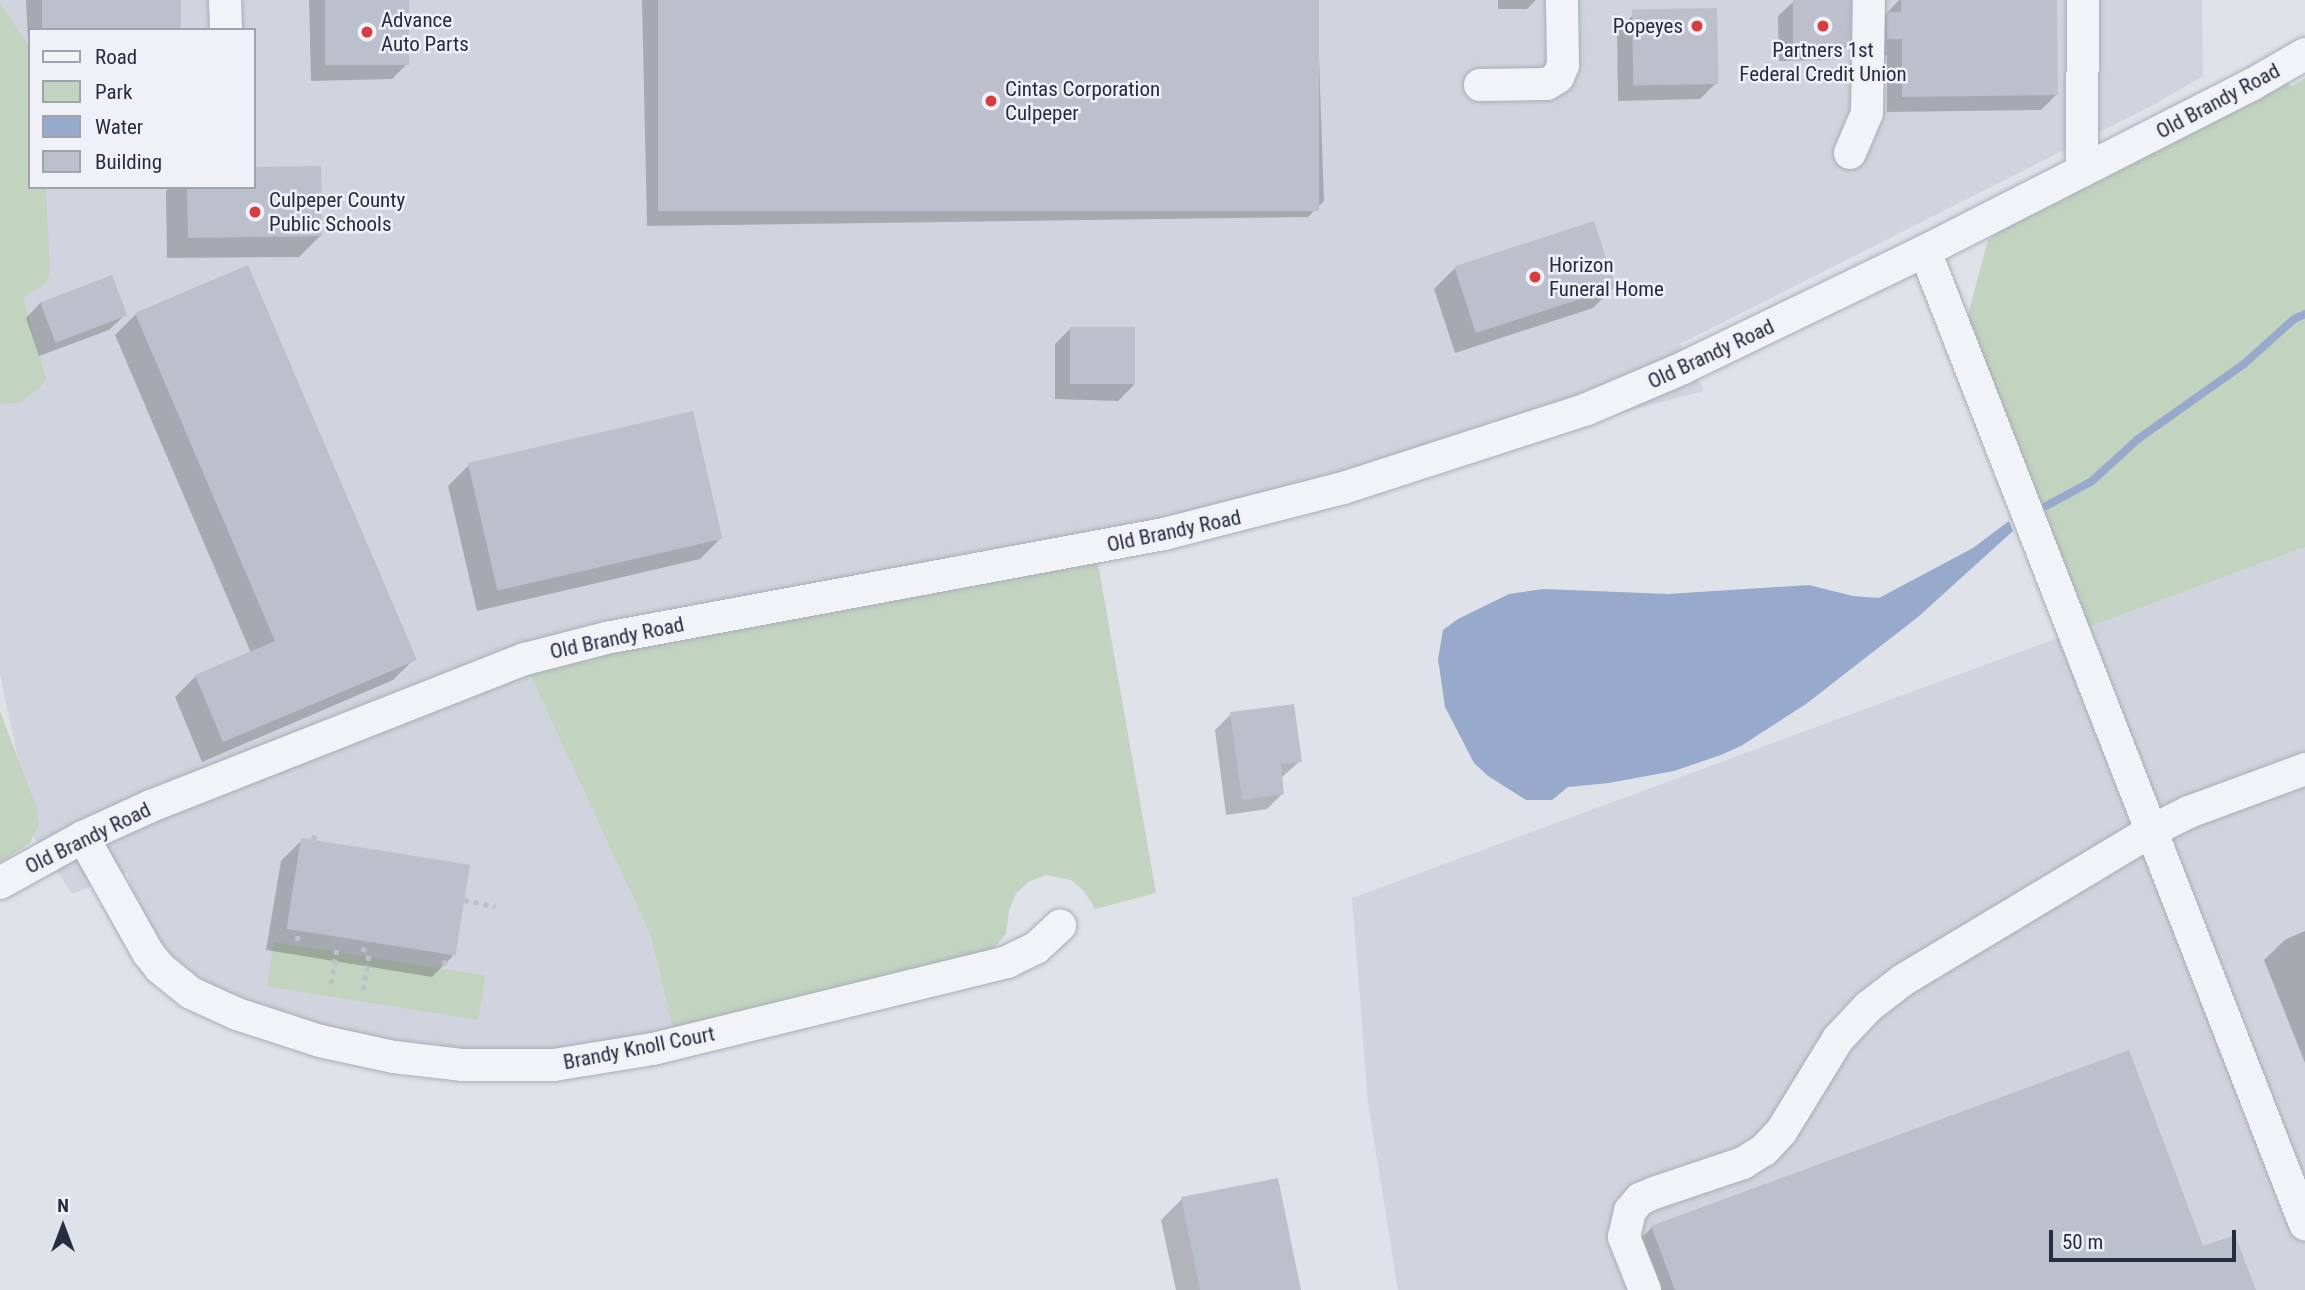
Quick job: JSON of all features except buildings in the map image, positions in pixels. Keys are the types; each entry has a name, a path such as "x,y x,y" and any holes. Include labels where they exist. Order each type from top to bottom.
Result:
{"street":[{"path":"225,0 226,28"},
{"path":"1480,85 1547,84 1558,77 1563,65 1562,0"},
{"path":"1850,153 1867,113 1869,0"},
{"path":"2082,171 2083,0"},
{"name":"Old Brandy Road","path":"0,883 83,837 229,773 525,659 619,635 1164,534 1254,513 1488,443 1587,409 1673,373 1925,251 2253,84 2305,54"},
{"path":"1925,251 2149,832 2305,1224"},
{"path":"1645,1290 1625,1237 1625,1224 1630,1211 1640,1199 1743,1163 1764,1150 1781,1132 1838,1039 1868,1007 1903,980 2149,832 2189,813 2305,769"},
{"name":"Brandy Knoll Court","path":"83,837 148,953 160,968 191,993 237,1014 320,1041 394,1057 462,1065 554,1065 653,1049 1007,962 1036,948 1060,926"}],"path":[{"path":"464,900 495,906"},
{"path":"297,941 298,931"},
{"path":"363,990 365,942"},
{"path":"331,984 337,947"},
{"path":"444,965 446,956"}],"shaded area":[{"path":"0,0 2202,0 2203,76 2155,104 1680,344 1704,391 572,687 542,700 650,934 673,1030 575,1049 500,1053 385,1042 267,1011 200,980 160,945 132,892 127,872 72,894 35,838 0,675"},
{"path":"2305,547 2305,1290 1398,1290 1368,1103 1352,898"}],"green space":[{"path":"0,3 28,44 28,189 46,189 50,273 46,283 23,298 46,378 43,385 19,403 0,404"},
{"path":"2305,78 2305,547 2083,629 1975,349 1968,315 1988,240 2016,219 2287,82 2292,86"},
{"path":"1097,558 1156,893 1095,909 1084,891 1071,880 1046,875 1028,882 1016,894 1009,910 1006,934 992,950 673,1030 650,934 529,672 552,662"},
{"path":"0,711 36,806 39,824 30,843 0,863"},
{"path":"274,942 485,975 478,1020 267,986"}],"water":[{"path":"2009,521 2013,531 1918,617 1806,704 1741,746 1674,771 1609,783 1568,787 1552,800 1526,800 1488,776 1474,763 1445,707 1438,659 1443,630 1458,619 1509,594 1544,589 1668,594 1809,585 1853,596 1879,598 1973,548"}],"waterway":[{"path":"2046,506 2092,481 2138,439 2244,364 2294,319 2305,314"}],"place":[{"name":"Popeyes","path":"1697,26"},
{"name":"Partners 1st Federal Credit Union","path":"1823,26"},
{"name":"Advance Auto Parts","path":"367,32"},
{"name":"Cintas Corporation Culpeper","path":"991,101"},
{"name":"Culpeper County Public Schools","path":"255,212"},
{"name":"Horizon Funeral Home","path":"1535,277"}]}
